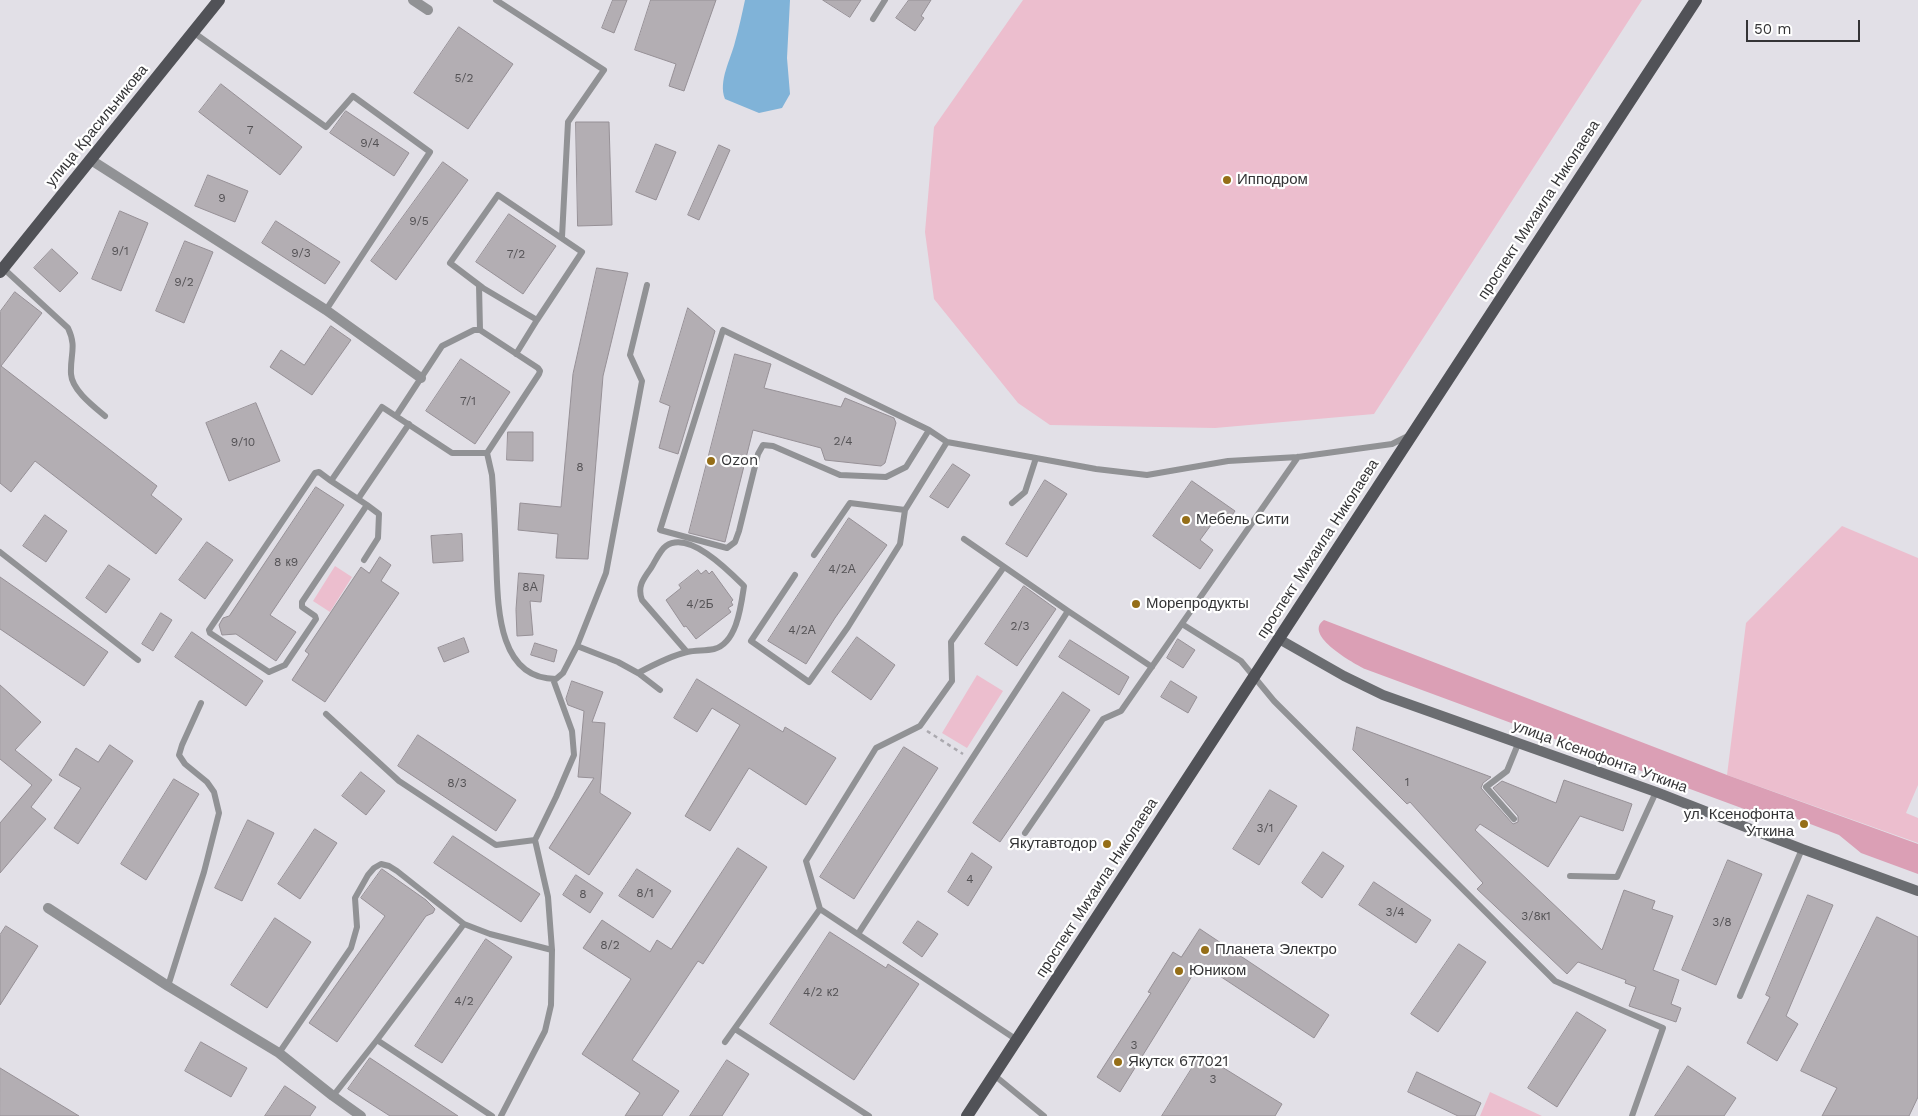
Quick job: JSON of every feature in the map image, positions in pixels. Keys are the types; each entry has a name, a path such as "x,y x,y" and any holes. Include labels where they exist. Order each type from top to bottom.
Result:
{"main road":[{"name":"улица Красильникова","path":"2,270 219,0"},
{"name":"проспект Михаила Николаева","path":"967,1116 1696,0"}],"street":[{"path":"412,0 428,10"},
{"path":"91,160 326,310 421,378"},
{"name":"улица Ксенофонта Уткина","path":"1279,639 1344,676 1383,695 1656,792 1918,891"},
{"path":"48,908 168,986 279,1053 332,1096 361,1116"}],"lane":[{"path":"496,0 604,70 568,122 562,237"},
{"path":"873,18 885,0"},
{"path":"193,32 326,127 353,96 430,152 326,310"},
{"path":"516,354 582,252 498,195 450,263 479,286 537,320"},
{"path":"2,270 68,328 74,339 71,376 81,395 105,416"},
{"path":"396,416 442,346 474,330 480,330 540,371 487,453 492,475 498,611 505,641 519,665 532,675 544,680 556,679 563,674 577,646 606,573 642,381 630,355 647,284"},
{"path":"479,286 480,330"},
{"path":"929,430 906,467 886,477 840,475 773,446 764,446 758,454 735,542 727,548 660,530 723,330 929,430 947,442 1096,469 1147,475 1228,461 1298,457 1392,444 1412,434"},
{"path":"331,480 380,408 384,408 452,453 487,453"},
{"path":"358,499 409,424"},
{"path":"795,575 751,641 810,682 900,544 905,510 947,442"},
{"path":"1025,833 1103,719 1121,712 1298,457"},
{"path":"1012,503 1025,492 1036,458"},
{"path":"364,560 378,536 379,514 367,505 319,472 315,473 209,630 210,633 266,671 271,672 284,666 316,619 316,616 302,607 302,602 367,505"},
{"path":"814,555 850,503 905,510"},
{"path":"964,539 1152,667"},
{"path":"638,673 665,659 688,652 716,648 731,636 740,616 744,586 730,572 692,544 677,541 665,546 641,582 639,592 642,600 688,652"},
{"path":"0,552 138,660"},
{"path":"1004,567 951,642 952,681 920,726 876,748 806,861 820,909 1017,1040"},
{"path":"858,934 1068,611"},
{"path":"1182,624 1241,661 1274,701 1555,980 1663,1028 1632,1116"},
{"path":"577,646 618,662 638,673 660,690"},
{"path":"501,1116 545,1031 551,1005 552,950 548,897 535,840 574,755 572,731 553,679"},
{"path":"168,986 204,872 219,813 214,792 207,782 185,764 179,755 201,703"},
{"path":"326,714 399,781 496,845 535,840"},
{"path":"1514,819 1486,787 1506,771 1518,744"},
{"path":"1570,876 1618,877 1656,792"},
{"path":"1740,996 1802,848"},
{"path":"279,1053 351,948 357,928 355,898 374,868 380,864 389,866 464,924 490,934 552,950"},
{"path":"725,1042 820,909"},
{"path":"332,1096 377,1040 464,924"},
{"path":"734,1029 870,1116"},
{"path":"377,1040 492,1116"},
{"path":"994,1075 1044,1116"}],"path":[{"path":"920,726 972,759"}],"shaded area":[{"name":"Ипподром","path":"1023,0 1642,0 1374,414 1215,428 1050,425 1018,403 934,299 925,232 934,127"},
{"path":"1842,526 1918,558 1918,785 1906,813 1918,818 1918,843 1727,775 1746,623"},
{"path":"335,566 352,577 330,612 313,601"},
{"path":"1324,620 1727,775 1918,844 1918,874 1861,853 1839,835 1792,817 1755,813 1365,669 1332,648 1325,641 1320,633 1319,626"},
{"path":"977,675 1003,691 967,748 942,733"},
{"path":"1490,1092 1542,1116 1480,1116"}],"water":[{"path":"745,0 790,0 787,58 790,94 782,108 759,113 725,99 723,92 724,78"}],"building":[{"path":"613,0 627,0 614,33 602,28"},
{"path":"651,0 716,0 684,91 669,86 676,64 635,50"},
{"path":"823,0 861,0 850,17"},
{"path":"909,0 931,0 921,16 924,18 915,31 896,18"},
{"path":"459,27 513,64 468,129 414,93"},
{"path":"221,84 302,147 280,175 199,112"},
{"path":"346,111 409,153 394,176 330,133"},
{"path":"576,122 609,122 612,225 578,226"},
{"path":"656,144 676,152 656,200 636,192"},
{"path":"719,145 730,150 699,220 688,215"},
{"path":"443,162 468,180 396,280 371,261"},
{"path":"208,175 248,191 235,222 195,206"},
{"path":"120,211 148,223 121,291 92,279"},
{"path":"509,214 556,246 523,294 476,262"},
{"path":"276,221 340,262 325,284 262,243"},
{"path":"185,241 213,252 184,323 156,311"},
{"path":"52,249 78,273 60,292 34,268"},
{"path":"597,268 628,273 603,376 588,559 556,558 558,534 518,530 520,503 561,507 573,374"},
{"path":"15,292 42,313 1,366 157,486 151,495 182,519 156,554 35,461 11,492 0,483 0,312"},
{"path":"688,308 715,331 678,454 659,448 670,406 660,402"},
{"path":"331,326 351,340 312,395 270,367 281,350 304,365"},
{"path":"735,354 771,364 764,388 841,407 845,398 894,418 896,423 885,463 881,466 825,460 821,448 753,430 725,542 689,533"},
{"path":"461,359 510,392 475,444 426,411"},
{"path":"256,403 280,461 229,481 206,423"},
{"path":"508,432 533,432 533,461 507,460"},
{"path":"953,464 970,475 948,508 930,497"},
{"path":"1045,480 1067,494 1027,557 1006,544"},
{"path":"1192,481 1235,511 1228,521 1219,514 1200,540 1213,550 1200,569 1153,536"},
{"path":"316,487 344,505 270,615 296,632 276,661 236,634 222,635 219,625 223,618 229,616"},
{"path":"45,515 67,531 46,562 23,546"},
{"path":"849,518 887,545 835,618 806,664 768,641"},
{"path":"462,534 463,561 433,563 431,536"},
{"path":"207,542 233,560 205,599 179,580"},
{"path":"380,557 391,565 381,581 399,593 325,702 292,680 309,654 305,651 361,567 369,573"},
{"path":"109,565 130,579 106,613 86,598"},
{"path":"698,570 701,574 706,570 709,574 712,571 733,600 731,602 733,605 728,608 731,612 696,639 686,626 684,627 666,600 681,588 679,585"},
{"path":"519,573 544,575 541,602 530,601 533,635 517,636 516,610"},
{"path":"0,577 108,652 84,686 0,629"},
{"path":"1024,586 1056,609 1017,666 985,644"},
{"path":"161,613 172,620 153,651 142,644"},
{"path":"192,632 263,681 246,706 175,657"},
{"path":"857,637 895,665 871,700 832,672"},
{"path":"464,638 469,652 444,662 438,648"},
{"path":"1178,639 1195,650 1183,668 1167,658"},
{"path":"1070,640 1129,677 1119,695 1059,657"},
{"path":"535,643 557,650 554,662 531,655"},
{"path":"697,679 783,732 785,727 836,758 806,805 749,768 710,831 685,816 740,725 712,708 697,732 674,718"},
{"path":"572,681 603,692 592,722 605,723 600,793 631,813 589,875 549,848 594,778 578,777 584,711 568,705 566,699"},
{"path":"1171,681 1197,697 1188,713 1161,697"},
{"path":"0,685 41,722 15,750 52,780 31,807 46,819 0,873 0,823 32,785 0,759"},
{"path":"1063,692 1090,710 1000,842 973,823"},
{"path":"1357,727 1491,777 1483,783 1481,788 1513,824 1518,822 1518,816 1493,788 1502,781 1556,803 1564,780 1632,804 1623,831 1580,816 1548,867 1480,824 1475,830 1602,950 1624,890 1655,901 1652,909 1673,916 1653,970 1679,980 1671,1004 1681,1008 1676,1022 1629,1006 1636,987 1625,983 1626,980 1578,962 1567,974 1477,889 1483,883 1410,802 1407,804 1353,750"},
{"path":"418,735 516,800 496,831 398,766"},
{"path":"110,745 133,761 78,844 54,828 81,788 59,775 76,748 98,762"},
{"path":"904,747 938,768 854,899 820,877"},
{"path":"361,772 385,791 366,815 342,796"},
{"path":"174,779 199,794 146,880 121,864"},
{"path":"1270,790 1297,806 1259,865 1233,849"},
{"path":"248,820 274,833 242,901 215,888"},
{"path":"315,829 337,843 300,899 278,884"},
{"path":"453,836 540,894 521,922 434,863"},
{"path":"738,848 767,867 703,964 698,961 632,1060 679,1091 662,1116 625,1116 640,1093 582,1054 631,979 583,948 602,920 650,952 657,940 671,949"},
{"path":"1323,852 1344,866 1322,898 1302,883"},
{"path":"972,853 992,867 968,906 948,892"},
{"path":"1728,860 1762,874 1716,985 1682,970"},
{"path":"382,869 426,900 435,909 433,913 426,916 337,1042 309,1023 385,916 361,898"},
{"path":"637,869 671,891 653,918 619,896"},
{"path":"576,875 603,893 590,913 563,895"},
{"path":"1374,882 1431,920 1416,943 1359,905"},
{"path":"1808,895 1833,905 1786,1016 1798,1024 1777,1061 1747,1043 1770,997 1766,995"},
{"path":"1877,917 1918,937 1918,1097 1909,1116 1822,1116 1837,1088 1801,1071"},
{"path":"275,918 311,942 267,1008 231,985"},
{"path":"918,921 938,934 922,957 903,943"},
{"path":"6,926 38,946 0,1005 0,935"},
{"path":"1200,929 1329,1015 1314,1038 1200,963 1120,1092 1097,1077 1151,993 1148,992 1173,952 1181,957"},
{"path":"830,932 886,968 888,964 919,984 854,1080 770,1024"},
{"path":"486,939 512,957 442,1063 415,1046"},
{"path":"1459,944 1486,962 1438,1032 1411,1014"},
{"path":"1577,1012 1606,1030 1557,1107 1528,1088"},
{"path":"201,1042 247,1068 231,1097 185,1071"},
{"path":"1201,1054 1282,1104 1275,1116 1162,1116"},
{"path":"370,1058 458,1116 390,1116 348,1089"},
{"path":"727,1060 749,1074 722,1116 690,1116"},
{"path":"1688,1066 1736,1098 1724,1116 1655,1116"},
{"path":"0,1068 79,1116 0,1116"},
{"path":"1417,1072 1481,1103 1475,1116 1458,1116 1408,1092"},
{"path":"285,1086 316,1107 310,1116 265,1116"}],"place":[{"name":"Ипподром","path":"1227,180"},
{"name":"Ozon","path":"711,461"},
{"name":"Мебель Сити","path":"1186,520"},
{"name":"Морепродукты","path":"1136,604"},
{"name":"ул. Ксенофонта Уткина","path":"1804,824"},
{"name":"Якутавтодор","path":"1107,844"},
{"name":"Планета Электро","path":"1205,950"},
{"name":"Юником","path":"1179,971"},
{"name":"Якутск 677021","path":"1118,1062"}]}
